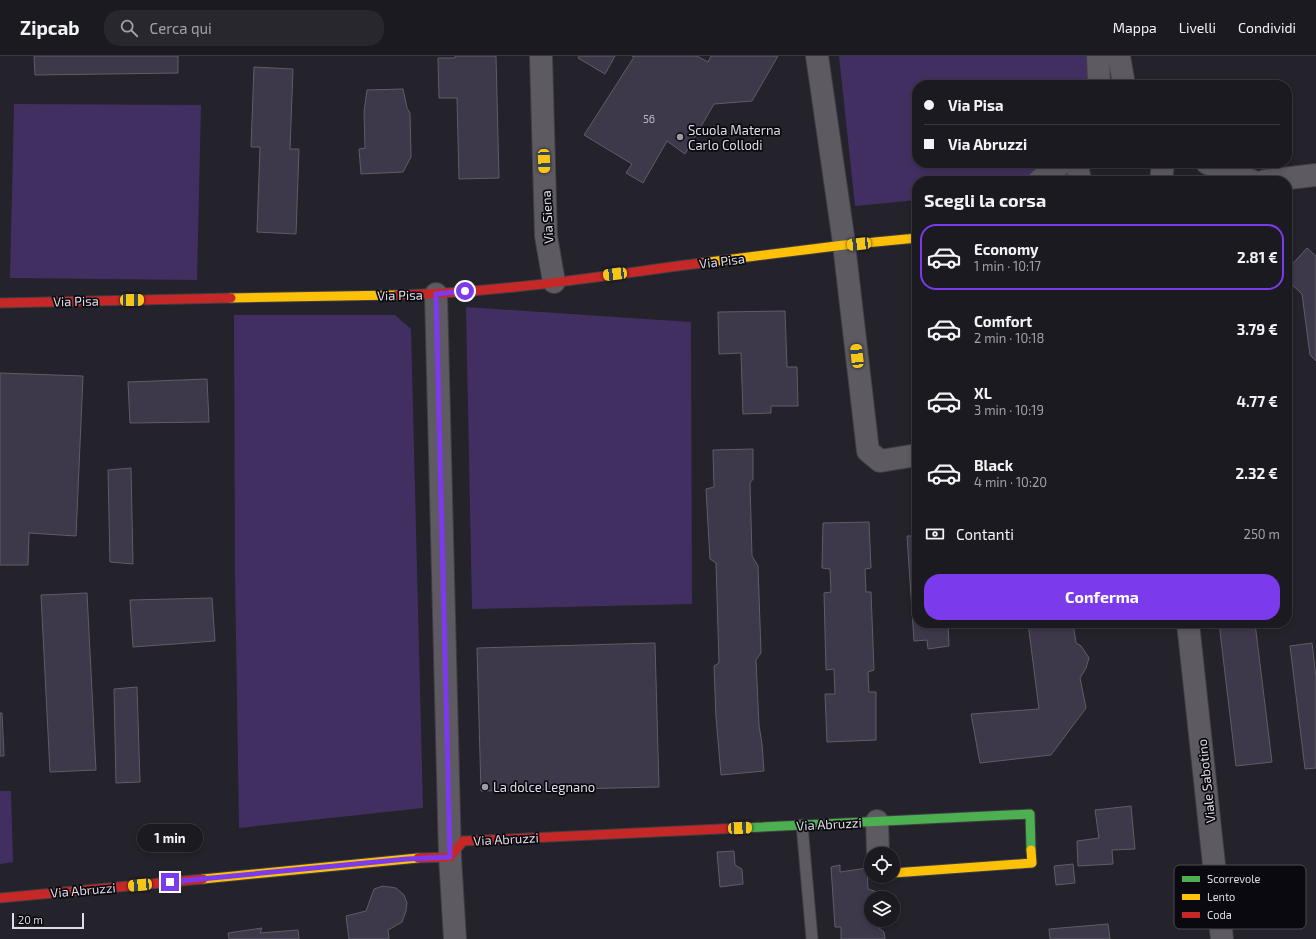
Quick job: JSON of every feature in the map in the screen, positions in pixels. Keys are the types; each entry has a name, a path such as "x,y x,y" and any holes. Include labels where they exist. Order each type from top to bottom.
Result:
{"street":[{"name":"Via Siena","path":"541,56 546,236 554,282"},
{"path":"817,56 844,245 868,451 880,461 912,456"},
{"path":"1098,56 1099,80"},
{"path":"1118,56 1123,80"},
{"path":"1045,176 1056,168"},
{"path":"1219,168 1239,176"},
{"path":"1292,178 1316,175"},
{"name":"Via Pisa","path":"0,303 436,294 554,282 844,245 912,238"},
{"path":"436,294 450,857 455,939"},
{"name":"Viale Sabotino","path":"1189,628 1214,865"},
{"name":"Via Abruzzi","path":"0,898 407,859 450,857 463,842 1030,814 1032,863 900,872"},
{"name":"Via Abruzzi","path":"877,822 878,847"},
{"name":"Viale Sabotino","path":"1221,929 1222,939"}],"lane":[{"path":"802,825 812,939"}],"shaded area":[{"path":"839,56 1099,56 1102,80 912,80 912,168 1089,168 1078,176 912,176 912,200 855,206"},
{"path":"14,104 201,105 197,280 10,278"},
{"path":"466,307 691,322 692,604 472,609"},
{"path":"234,315 395,315 411,329 423,808 239,828 235,575"},
{"path":"0,791 11,791 13,862 0,864"}],"building":[{"path":"34,56 178,56 178,73 35,75"},
{"path":"455,56 496,56 499,178 459,179 457,98 439,98 438,58 455,58"},
{"path":"579,56 615,56 605,74 578,58"},
{"path":"632,56 697,56 708,62 711,56 778,56 752,101 714,104 685,154 667,141 643,183 626,173 632,164 584,135 634,57"},
{"path":"254,67 293,69 290,149 299,149 296,234 257,232 260,147 251,147"},
{"path":"403,89 407,108 410,113 411,157 403,172 361,174 359,149 365,148 364,112 367,90"},
{"path":"1307,248 1316,256 1316,361 1310,355 1302,294 1292,285 1292,264"},
{"path":"785,311 787,367 797,367 798,406 771,406 771,413 743,414 741,353 719,354 718,312"},
{"path":"0,373 83,376 76,536 29,533 28,565 0,565"},
{"path":"207,379 209,422 130,423 128,382"},
{"path":"753,449 753,479 750,483 752,556 758,566 761,653 756,660 759,725 764,771 721,775 716,717 714,666 719,663 716,563 710,559 706,489 714,487 713,450"},
{"path":"131,468 133,564 110,562 108,470"},
{"path":"869,522 871,568 865,569 866,592 871,592 874,670 868,672 869,692 876,692 876,740 827,742 825,694 835,694 834,669 826,670 824,593 831,592 830,569 822,568 823,523"},
{"path":"907,536 912,536 912,611"},
{"path":"87,593 96,770 50,772 41,595"},
{"path":"212,598 215,641 133,647 130,600"},
{"path":"913,628 948,628 949,646 928,649 927,640 914,641"},
{"path":"1029,628 1074,628 1076,643 1081,646 1089,658 1086,668 1080,678 1086,708 1051,755 980,763 971,714 1039,709"},
{"path":"1220,628 1256,628 1272,762 1236,766"},
{"path":"655,643 659,787 481,791 477,648"},
{"path":"1312,643 1316,677 1316,768 1305,769 1290,646"},
{"path":"137,687 140,782 116,783 114,689"},
{"path":"0,713 2,713 4,756 0,756"},
{"path":"1131,806 1135,849 1112,850 1113,864 1078,866 1077,841 1099,838 1095,810"},
{"path":"734,851 735,865 742,869 743,884 720,887 717,852"},
{"path":"1073,864 1075,883 1056,885 1054,866"},
{"path":"840,865 840,872 864,868 864,883 868,883 868,889 874,891 864,891 864,927 879,927 884,932 885,939 841,939 841,927 835,927 831,867"},
{"path":"383,886 396,888 404,895 407,903 402,922 388,930 389,939 349,939 346,916 366,911 374,889"},
{"path":"1108,924 1110,939 1050,939 1049,929"},
{"path":"262,928 260,933 298,930 299,939 229,939 228,933"}],"traffic: fast":[{"path":"741,828 1030,814 1031,850"}],"traffic: slow":[{"path":"701,263 844,245 912,238"},
{"path":"231,298 397,295"},
{"path":"900,872 1032,863 1031,850"},
{"path":"203,879 418,858"}],"traffic: jam":[{"path":"397,295 435,294 512,287 701,263"},
{"path":"0,303 231,298"},
{"path":"418,858 450,857 463,841 741,828"},
{"path":"0,898 203,879"}],"place":[{"name":"Scuola Materna Carlo Collodi","path":"680,137"},
{"name":"La dolce Legnano","path":"485,787"}],"route":[{"path":"170,882 438,856 450,857 436,294 465,291"}]}
